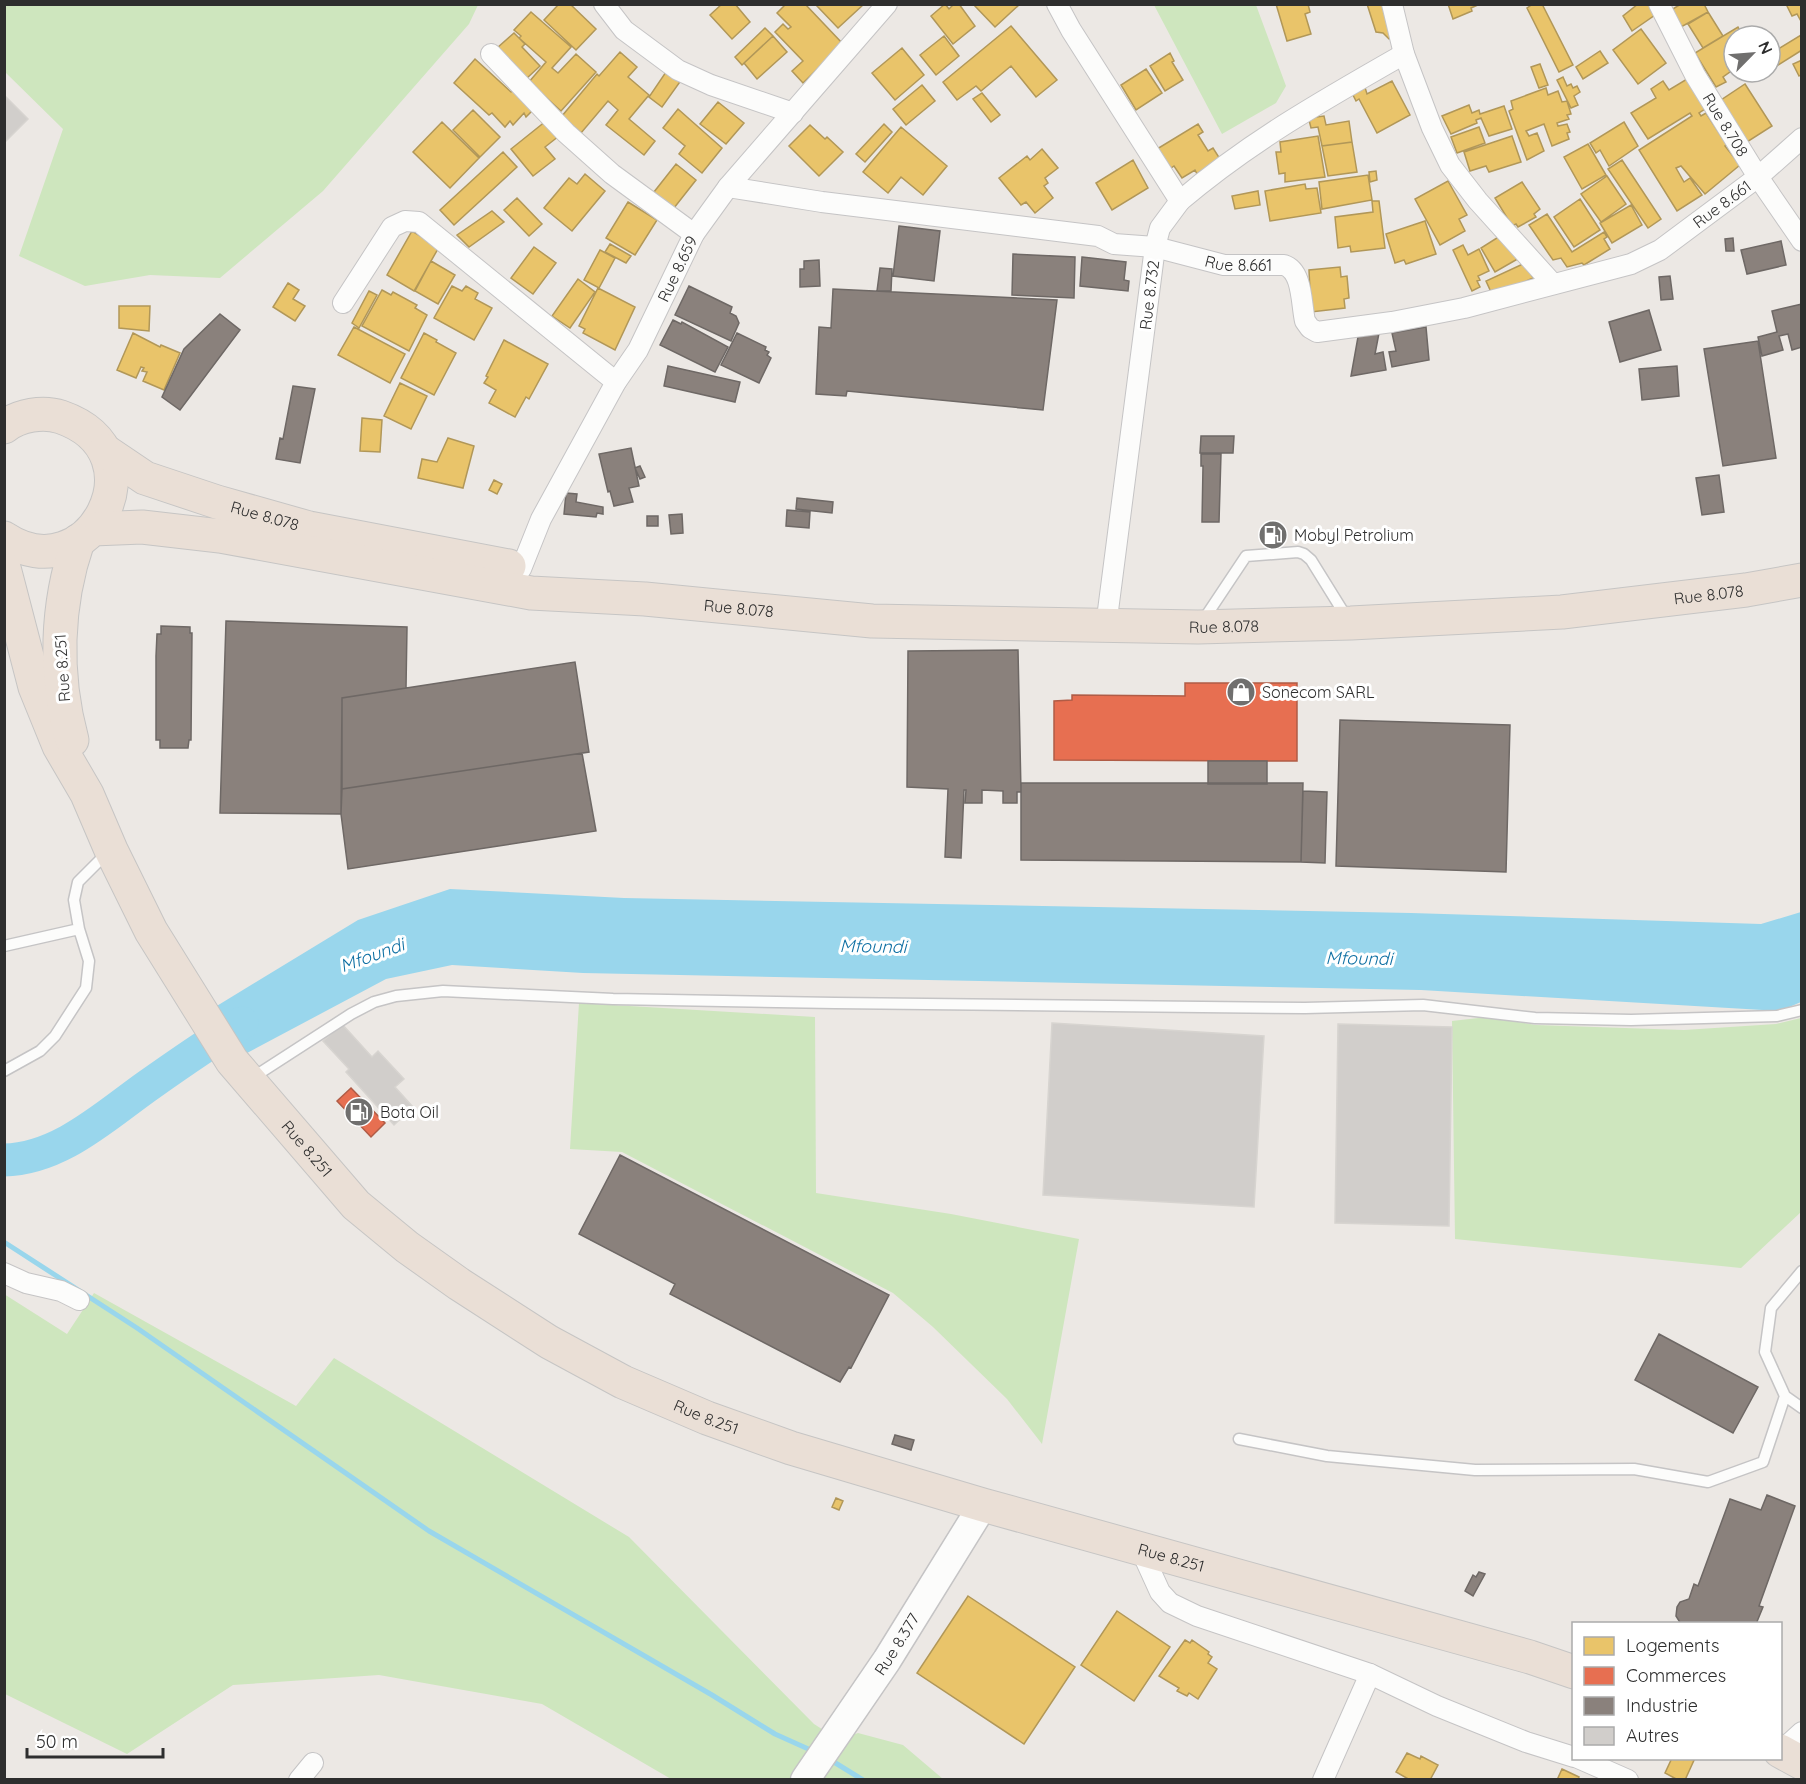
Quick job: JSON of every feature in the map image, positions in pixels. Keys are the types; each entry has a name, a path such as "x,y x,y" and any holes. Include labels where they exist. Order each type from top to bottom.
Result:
{"highway":[{"name":"Rue 8.078","path":"4,427 31,415 54,415 76,422 94,437 105,451 145,478 217,502 309,528 521,569 645,599"},
{"name":"Rue 8.251","path":"87,794 69,730 60,679 59,624 69,568 86,535 106,509 111,492 111,474 105,451"},
{"name":"Rue 8.078","path":"4,538 15,545 36,551 58,549 86,535 142,527 220,536 531,593 645,599 872,621 1198,627 1351,623 1562,612 1746,590 1802,580"},
{"name":"Rue 8.251","path":"4,568 34,687 59,746 87,794 111,850 151,931 202,1015 240,1071 356,1205 407,1247 459,1284 549,1342 623,1382 707,1418 791,1448 983,1505 1530,1657 1572,1671"},
{"path":"1782,1752 1802,1763"}],"street":[{"path":"604,4 624,30 678,70 711,85 793,113"},
{"name":"Rue 8.659","path":"521,569 541,519 616,382 638,350 694,234 728,187 887,4"},
{"path":"1058,4 1071,30 1180,201"},
{"path":"1392,4 1404,54 1432,129 1450,165 1478,201 1553,284"},
{"name":"Rue 8.708","path":"1659,4 1695,75 1758,177 1802,241"},
{"path":"491,54 566,133 596,160 694,234"},
{"name":"Rue 8.732","path":"1106,626 1155,247 1160,228 1180,201 1217,170 1305,111 1404,54"},
{"name":"Rue 8.661","path":"728,187 822,202 1098,236 1114,244 1155,247 1224,265 1284,265 1292,267 1297,274 1305,321 1317,332 1392,322 1464,308 1631,264 1660,250 1758,177 1802,138"},
{"path":"343,303 392,227 405,221 418,222 616,382"},
{"path":"4,1273 26,1283 61,1292 79,1300"},
{"name":"Rue 8.377","path":"810,1773 887,1660 983,1505"},
{"path":"1140,1548 1160,1592 1170,1603 1197,1616 1370,1674 1437,1706 1526,1742 1572,1752"},
{"path":"1323,1779 1370,1674"},
{"path":"1782,1750 1802,1732"},
{"path":"1589,1760 1628,1779"},
{"path":"299,1779 313,1763"}],"lane":[{"path":"1198,627 1246,556 1298,552 1311,560 1351,623"},
{"path":"4,1071 40,1051 55,1036 87,988 89,961 79,929 74,900 78,882 111,850"},
{"path":"4,946 79,929"},
{"path":"240,1071 374,1002 396,996 443,991 613,999 811,1002 1305,1008 1423,1005 1535,1017 1631,1020 1777,1016 1802,1010"},
{"path":"1802,1271 1771,1308 1765,1352 1785,1396 1802,1408"},
{"path":"1239,1439 1327,1456 1475,1470 1634,1469 1708,1482 1763,1462 1785,1396"}],"green space":[{"path":"4,5 478,5 469,24 323,191 220,278 150,275 85,286 19,256 63,129 5,72"},
{"path":"1154,5 1256,5 1286,86 1276,103 1222,134"},
{"path":"579,1003 815,1017 816,1193 951,1214 1079,1239 1042,1444 1007,1399 933,1327 893,1293 622,1152 570,1149"},
{"path":"1487,1017 1536,1025 1684,1030 1776,1024 1801,1018 1801,1212 1741,1268 1455,1239 1452,1021"},
{"path":"94,1293 296,1406 334,1358 629,1537 814,1724 839,1740 858,1733 903,1745 943,1779 671,1779 542,1704 379,1675 233,1685 127,1754 5,1694 4,1294 67,1334"}],"water":[{"path":"450,889 624,898 1411,913 1761,924 1801,912 1801,1002 1780,1011 1421,990 583,973 452,965 386,979 232,1061 202,1015 358,920"}],"building: Logements":[{"path":"559,4 570,4 596,29 576,50 544,20"},
{"path":"722,4 735,4 750,22 732,39 710,15"},
{"path":"786,4 805,4 843,44 803,83 792,71 803,61 775,32 783,24 788,29 791,27 777,13"},
{"path":"819,4 864,4 838,28 817,6"},
{"path":"945,4 949,9 954,4 959,4 975,26 953,44 931,16"},
{"path":"973,4 1020,4 995,27"},
{"path":"1276,4 1308,4 1310,12 1305,14 1311,34 1287,41"},
{"path":"1367,4 1387,4 1398,36 1389,39 1383,33 1376,32"},
{"path":"1448,4 1480,4 1471,8 1472,11 1453,19"},
{"path":"1533,4 1542,4 1573,65 1559,72 1527,8"},
{"path":"1638,4 1649,4 1655,15 1632,31 1623,16"},
{"path":"1681,4 1704,4 1708,12 1681,27 1671,10"},
{"path":"1786,4 1802,4 1802,23 1797,14 1792,16"},
{"path":"531,12 571,47 552,68 558,73 576,54 596,72 561,111 529,82 546,62 519,38 521,36 514,30"},
{"path":"1708,12 1722,37 1703,48 1688,24"},
{"path":"1011,26 1057,80 1036,97 1011,66 981,91 976,86 957,100 943,82"},
{"path":"765,28 773,36 742,65 735,57"},
{"path":"1641,29 1666,63 1638,84 1613,50"},
{"path":"514,33 525,44 522,47 540,66 526,79 497,48"},
{"path":"1801,35 1802,50 1782,63 1782,47"},
{"path":"773,36 787,52 757,79 744,63"},
{"path":"944,36 959,56 936,75 920,55"},
{"path":"1722,37 1722,84 1716,87 1695,53"},
{"path":"902,48 924,75 895,100 872,73"},
{"path":"1600,51 1608,63 1583,79 1576,67"},
{"path":"620,52 637,67 628,77 649,95 629,119 655,141 644,155 606,125 618,110 608,101 581,133 562,116 597,74 599,76"},
{"path":"1170,53 1174,61 1172,62 1183,80 1165,91 1150,66"},
{"path":"475,59 511,92 517,85 536,107 526,117 524,113 513,125 510,121 505,127 492,113 489,115 454,83"},
{"path":"1802,60 1802,74 1799,76 1793,64"},
{"path":"1540,64 1548,85 1539,88 1531,67"},
{"path":"668,69 682,79 662,107 649,97"},
{"path":"1146,69 1162,93 1136,110 1121,85"},
{"path":"1563,77 1567,86 1571,84 1573,88 1577,86 1580,92 1574,96 1578,105 1571,108 1557,80"},
{"path":"1687,79 1705,109 1699,113 1701,116 1706,113 1727,145 1725,146 1740,165 1705,194 1681,166 1676,168 1684,182 1690,178 1702,195 1677,211 1639,150 1692,116 1690,113 1648,139 1631,113 1656,98 1651,89 1663,81 1669,90"},
{"path":"1392,81 1410,115 1377,133 1359,99 1356,101 1351,91 1364,84 1367,94"},
{"path":"1745,84 1772,126 1747,142 1721,100"},
{"path":"922,85 935,101 906,125 893,109"},
{"path":"1546,88 1548,95 1558,91 1562,102 1567,101 1571,114 1567,115 1569,119 1557,123 1558,126 1567,124 1570,132 1567,133 1569,139 1552,146 1544,124 1526,131 1529,136 1537,133 1544,151 1527,160 1509,111 1513,109 1511,101"},
{"path":"982,93 1000,115 991,122 973,99"},
{"path":"718,102 744,123 726,144 700,124"},
{"path":"1469,105 1472,113 1479,110 1480,114 1504,106 1512,129 1489,136 1481,118 1476,120 1477,123 1451,134 1442,116"},
{"path":"678,109 722,148 702,173 679,154 685,146 663,128"},
{"path":"473,110 500,137 480,157 453,130"},
{"path":"1316,111 1317,117 1324,116 1326,125 1349,121 1352,142 1322,146 1318,127 1311,128 1308,116"},
{"path":"546,121 559,136 545,147 555,159 533,176 511,149"},
{"path":"442,122 479,158 450,188 413,152"},
{"path":"1624,122 1638,146 1609,166 1600,150 1596,153 1590,143"},
{"path":"884,124 892,132 865,162 856,154"},
{"path":"1198,124 1203,132 1198,135 1208,151 1213,148 1220,159 1197,174 1195,170 1182,178 1174,166 1171,168 1157,149"},
{"path":"810,125 843,152 819,176 789,146"},
{"path":"901,127 947,166 923,195 901,177 888,193 863,172"},
{"path":"1479,127 1485,143 1457,153 1451,137"},
{"path":"1318,136 1325,177 1285,182 1285,173 1279,174 1276,152 1281,152 1280,142"},
{"path":"1512,136 1521,162 1489,172 1486,166 1470,171 1464,152"},
{"path":"1352,142 1357,172 1328,176 1322,146"},
{"path":"1588,144 1606,175 1582,189 1564,157"},
{"path":"1042,149 1058,168 1045,178 1048,183 1044,186 1053,198 1035,213 1026,202 1021,205 999,178 1027,156 1030,160"},
{"path":"503,152 517,167 454,225 440,210"},
{"path":"1133,160 1148,188 1112,210 1096,183"},
{"path":"1622,160 1661,219 1648,228 1608,169"},
{"path":"676,164 696,180 674,208 654,192"},
{"path":"1376,171 1377,180 1370,182 1369,172"},
{"path":"585,174 605,191 572,231 544,208 569,178 577,184"},
{"path":"1368,175 1372,200 1322,209 1319,182"},
{"path":"1607,176 1626,204 1601,222 1581,194"},
{"path":"1448,181 1467,215 1459,219 1465,231 1440,245 1415,199"},
{"path":"1522,182 1540,209 1534,214 1536,217 1518,227 1516,224 1512,226 1495,198"},
{"path":"1305,184 1306,189 1317,188 1321,213 1270,221 1265,191"},
{"path":"1258,191 1260,205 1235,209 1232,196"},
{"path":"517,198 542,224 529,236 504,210"},
{"path":"1580,199 1600,230 1574,247 1554,217"},
{"path":"1372,201 1379,201 1385,248 1351,252 1350,246 1338,248 1335,217 1373,212"},
{"path":"628,202 657,220 635,255 606,238"},
{"path":"1631,205 1642,225 1612,243 1600,223"},
{"path":"492,211 504,222 469,247 457,235"},
{"path":"1547,214 1572,252 1604,232 1607,237 1604,239 1610,249 1584,265 1582,263 1567,267 1561,258 1553,260 1529,225"},
{"path":"1425,221 1436,254 1406,264 1404,260 1395,263 1386,234"},
{"path":"412,231 439,247 414,291 387,275"},
{"path":"1500,236 1521,257 1495,272 1481,248"},
{"path":"610,244 631,256 626,263 605,252"},
{"path":"1463,245 1468,255 1479,249 1489,271 1478,276 1480,280 1477,281 1480,287 1472,291 1453,250"},
{"path":"534,247 556,263 533,294 511,278"},
{"path":"600,250 615,258 599,288 584,280"},
{"path":"431,261 455,275 438,304 415,291"},
{"path":"1525,263 1533,278 1506,290 1491,292 1486,281"},
{"path":"1340,267 1341,277 1347,276 1349,298 1344,299 1345,308 1311,312 1309,270"},
{"path":"578,279 595,292 570,328 552,316"},
{"path":"288,283 299,290 293,299 305,306 295,321 273,307"},
{"path":"452,286 462,291 466,286 478,293 475,299 492,308 474,340 434,318"},
{"path":"598,288 635,307 615,350 583,333 585,329 579,326"},
{"path":"382,290 391,295 393,292 417,305 415,308 427,315 409,351 362,326"},
{"path":"369,291 377,295 359,328 352,323"},
{"path":"119,306 150,306 149,331 119,328"},
{"path":"354,327 405,354 390,383 338,355"},
{"path":"133,333 160,347 161,345 180,353 164,390 143,381 147,372 142,371 144,368 141,367 136,378 117,370"},
{"path":"424,333 456,353 434,395 401,378"},
{"path":"504,340 548,364 529,399 526,397 515,417 489,403 496,390 484,383"},
{"path":"400,383 427,396 411,429 384,416"},
{"path":"362,418 382,420 380,452 360,451"},
{"path":"448,438 474,446 463,488 418,478 422,459 437,462"},
{"path":"494,480 502,484 497,494 489,490"},
{"path":"836,1498 843,1501 839,1510 832,1507"},
{"path":"968,1596 1075,1667 1024,1744 917,1673"},
{"path":"1117,1611 1170,1647 1134,1701 1081,1665"},
{"path":"1185,1640 1190,1643 1192,1640 1209,1652 1208,1654 1212,1657 1208,1663 1217,1669 1198,1699 1189,1693 1187,1696 1177,1691 1179,1688 1159,1676"},
{"path":"1407,1753 1420,1759 1421,1756 1438,1765 1430,1780 1410,1780 1396,1772"},
{"path":"1671,1760 1694,1760 1685,1780 1678,1780 1665,1773"},
{"path":"1562,1769 1579,1777 1578,1780 1557,1780"}],"building: Commerces":[{"path":"1185,683 1297,683 1297,761 1054,760 1054,701 1072,700 1072,695 1185,696"},
{"path":"351,1088 385,1123 371,1137 337,1101"}],"building: Industrie":[{"path":"899,226 940,231 934,281 893,276"},
{"path":"1733,238 1734,251 1726,251 1725,239"},
{"path":"1781,241 1786,265 1747,274 1741,250"},
{"path":"1013,254 1075,257 1074,298 1012,295"},
{"path":"1082,257 1126,262 1124,280 1129,281 1128,291 1080,286"},
{"path":"819,260 820,286 800,287 800,269 804,269 804,261"},
{"path":"880,268 892,269 891,291 877,291"},
{"path":"1670,276 1673,299 1661,300 1659,277"},
{"path":"689,286 732,307 730,313 736,316 739,323 731,341 675,315"},
{"path":"833,289 1057,300 1043,410 847,391 846,396 816,394 819,327 831,328"},
{"path":"1802,304 1802,347 1792,350 1788,334 1779,336 1783,350 1762,356 1758,337 1777,332 1772,311"},
{"path":"1649,310 1661,350 1620,362 1609,322"},
{"path":"220,314 240,330 180,410 162,397 184,349"},
{"path":"673,320 681,324 682,322 728,347 715,372 660,345"},
{"path":"1426,327 1429,360 1392,367 1389,352 1396,351 1392,333"},
{"path":"737,333 766,347 765,350 769,352 767,355 771,358 759,383 721,365"},
{"path":"1379,333 1375,354 1383,352 1386,370 1351,376 1358,337"},
{"path":"1758,341 1776,458 1723,466 1704,349"},
{"path":"668,366 740,382 735,402 664,386"},
{"path":"1677,366 1679,396 1642,400 1639,369"},
{"path":"293,386 315,389 300,463 276,459 280,438 283,439"},
{"path":"1201,436 1234,436 1233,453 1200,453"},
{"path":"631,448 639,486 629,488 633,502 614,506 610,491 608,492 599,454"},
{"path":"1201,454 1221,454 1219,522 1202,522 1203,466 1201,466"},
{"path":"640,466 645,477 640,479 635,468"},
{"path":"1719,475 1724,512 1702,515 1696,478"},
{"path":"566,493 577,494 576,502 603,507 603,514 597,513 596,517 564,514"},
{"path":"797,498 833,502 832,513 796,509"},
{"path":"787,510 810,512 809,528 786,526"},
{"path":"682,514 683,533 671,534 669,515"},
{"path":"647,516 658,516 658,526 647,526"},
{"path":"226,621 407,627 406,688 342,698 341,814 220,813"},
{"path":"161,626 190,627 190,633 192,633 191,740 189,740 188,748 160,748 160,740 156,740 156,656 157,634 161,634"},
{"path":"1018,650 1021,792 1017,792 1017,803 1003,803 1003,791 982,790 982,803 965,803 966,790 964,790 961,858 945,857 948,789 907,787 908,651"},
{"path":"575,662 589,752 342,789 342,698"},
{"path":"1340,720 1510,725 1506,872 1336,866"},
{"path":"582,753 596,831 348,869 341,814 342,789"},
{"path":"1208,761 1267,761 1267,784 1208,784"},
{"path":"1021,783 1303,783 1301,862 1021,860"},
{"path":"1303,791 1327,792 1325,863 1301,862"},
{"path":"620,1155 889,1295 851,1368 849,1367 840,1382 670,1294 675,1284 579,1234"},
{"path":"1659,1334 1758,1387 1733,1433 1635,1380"},
{"path":"895,1435 914,1440 911,1450 892,1444"},
{"path":"1767,1495 1795,1506 1759,1606 1763,1607 1757,1622 1680,1622 1676,1616 1677,1607 1680,1602 1689,1599 1694,1584 1698,1586 1730,1499 1761,1510"},
{"path":"1479,1572 1485,1574 1473,1596 1465,1591 1473,1575 1476,1577"}],"building: Autres":[{"path":"4,95 28,119 4,143"},
{"path":"1052,1023 1264,1036 1254,1207 1043,1195"},
{"path":"342,1024 372,1057 378,1051 404,1079 395,1087 413,1107 394,1125 346,1072 349,1069 323,1041"},
{"path":"1338,1024 1452,1027 1449,1226 1335,1223"}],"waterway":[{"name":"Mfoundi","path":"4,1160 24,1158 43,1152 80,1134 181,1062 242,1023"},
{"path":"4,1242 137,1328 429,1531 775,1734 815,1752"},
{"path":"829,1759 863,1780"}],"place":[{"name":"Mobyl Petrolium","path":"1273,535"},
{"name":"Sonecom SARL","path":"1241,692"},
{"name":"Bota Oil","path":"359,1112"}]}
